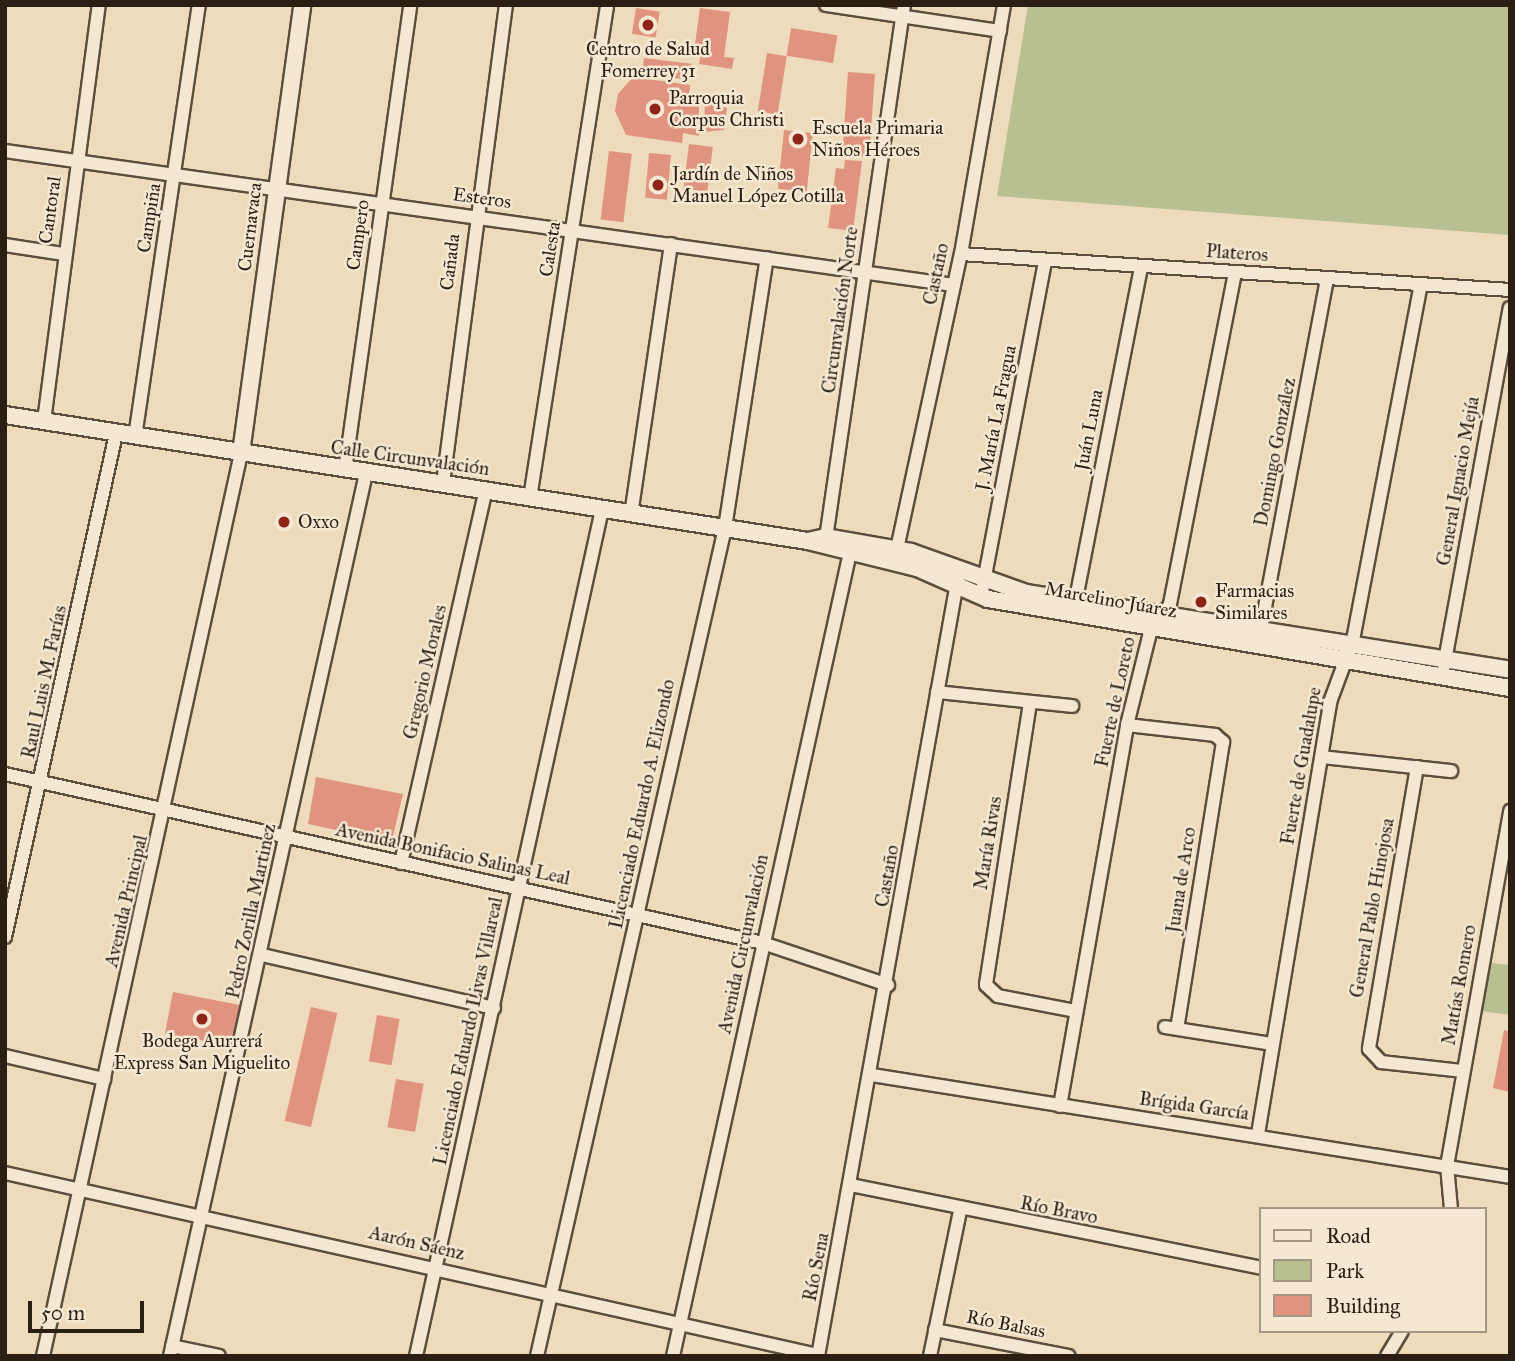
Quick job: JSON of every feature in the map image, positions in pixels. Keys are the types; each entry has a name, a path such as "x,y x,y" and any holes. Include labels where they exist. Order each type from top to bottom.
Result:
{"street":[{"name":"Cantoral","path":"44,421 99,5"},
{"name":"Campiña","path":"135,437 200,5"},
{"name":"Cuernavaca","path":"241,453 302,5"},
{"name":"Campero","path":"345,470 410,5"},
{"name":"Cañada","path":"443,483 475,216 506,5"},
{"name":"Calesta","path":"530,498 607,5"},
{"path":"826,5 903,11 1000,31"},
{"name":"Castaño","path":"897,549 961,254 1004,5"},
{"name":"Circunvalación Norte","path":"825,543 903,11"},
{"name":"Esteros","path":"5,151 954,285"},
{"path":"631,515 671,244"},
{"path":"5,245 64,254"},
{"name":"Plateros","path":"961,254 1510,290"},
{"name":"Licenciado Eduardo A. Elizondo","path":"537,1356 725,528 767,258"},
{"name":"J. María La Fragua","path":"983,590 1045,260"},
{"name":"Juán Luna","path":"1074,608 1141,266"},
{"path":"1163,617 1235,273"},
{"name":"Domingo González","path":"1259,639 1327,279"},
{"name":"Fuerte de Guadalupe","path":"1258,1134 1334,686 1348,654 1421,284"},
{"name":"General Ignacio Mejía","path":"1444,669 1510,308"},
{"name":"Calle Circunvalación","path":"5,415 631,515 825,543 851,548 958,580"},
{"name":"Raul Luis M. Farías","path":"5,937 10,896 41,783 116,434"},
{"name":"Avenida Principal","path":"43,1356 166,810 241,453"},
{"name":"Pedro Zorilla Martinez","path":"171,1351 262,956 366,472"},
{"name":"Gregorio Morales","path":"401,863 486,490"},
{"name":"Licenciado Eduardo Livas Villareal","path":"416,1356 601,509"},
{"name":"Calle Circunvalación","path":"851,548 897,549 958,580"},
{"name":"Avenida Circunvalación","path":"673,1356 851,548"},
{"name":"Castaño","path":"851,1185 958,580"},
{"name":"Marcelino Júarez","path":"958,580 983,590 1074,608 1152,629 1259,639"},
{"name":"Marcelino Júarez","path":"1074,608 1163,617 1259,639 1444,669 1510,688"},
{"name":"Fuerte de Loreto","path":"1060,1106 1127,725 1152,629 1163,617"},
{"name":"Marcelino Júarez","path":"1444,669 1510,670"},
{"path":"937,692 1072,706"},
{"name":"María Rivas","path":"1030,703 986,985 998,996 1076,1011"},
{"name":"Juana de Arco","path":"1127,725 1215,735 1223,742 1171,1027 1272,1044"},
{"path":"1322,757 1451,771"},
{"name":"General Pablo Hinojosa","path":"1417,767 1369,1049 1381,1062 1462,1071"},
{"name":"Avenida Bonifacio Salinas Leal","path":"5,774 763,943 888,985"},
{"name":"Matías Romero","path":"1451,1207 1447,1166 1510,811"},
{"path":"262,956 494,1008"},
{"path":"5,1056 104,1079"},
{"name":"Brígida García","path":"872,1075 1060,1106 1258,1134 1510,1177"},
{"name":"Aarón Sáenz","path":"5,1173 436,1267 680,1327 818,1355"},
{"name":"Río Bravo","path":"851,1185 960,1211 1260,1268"},
{"name":"Río Sena","path":"818,1355 851,1185"},
{"path":"930,1356 960,1211"},
{"name":"Río Balsas","path":"935,1330 1069,1356"},
{"path":"1387,1356 1401,1333"},
{"path":"171,1351 219,1356"}],"green space":[{"path":"1028,5 1510,5 1510,235 997,196"},
{"path":"1482,962 1510,965 1510,1015 1474,1010"}],"building":[{"path":"636,8 660,12 656,37 632,34"},
{"path":"700,8 730,12 724,57 734,58 732,69 699,64 701,53 694,51"},
{"path":"791,28 837,35 833,63 787,56"},
{"path":"767,53 787,56 778,114 758,111"},
{"path":"644,58 692,64 690,80 642,74"},
{"path":"848,72 875,74 869,157 842,155"},
{"path":"633,77 690,85 689,97 699,98 699,136 683,133 682,143 626,135 615,111 618,94"},
{"path":"705,101 727,108 724,130 704,132"},
{"path":"784,130 813,133 807,192 778,189"},
{"path":"689,144 713,147 707,192 684,189"},
{"path":"609,151 632,154 623,222 601,219"},
{"path":"649,153 671,155 667,200 645,198"},
{"path":"845,160 862,161 853,231 828,228 836,168 844,169"},
{"path":"316,777 403,794 393,836 387,841 308,824"},
{"name":"Bodega Aurrerá Express San Miguelito","path":"173,992 241,1005 233,1046 165,1033"},
{"path":"311,1007 337,1013 311,1127 285,1121"},
{"path":"377,1015 400,1019 391,1065 369,1061"},
{"path":"1504,1030 1510,1032 1510,1092 1493,1088"},
{"path":"396,1079 424,1084 415,1132 387,1127"}],"place":[{"name":"Centro de Salud Fomerrey 31","path":"648,25"},
{"name":"Parroquia Corpus Christi","path":"655,109"},
{"name":"Escuela Primaria Niños Héroes","path":"798,139"},
{"name":"Jardín de Niños Manuel López Cotilla","path":"658,185"},
{"name":"Oxxo","path":"284,522"},
{"name":"Farmacias Similares","path":"1201,602"},
{"name":"Bodega Aurrerá Express San Miguelito","path":"202,1019"}]}
